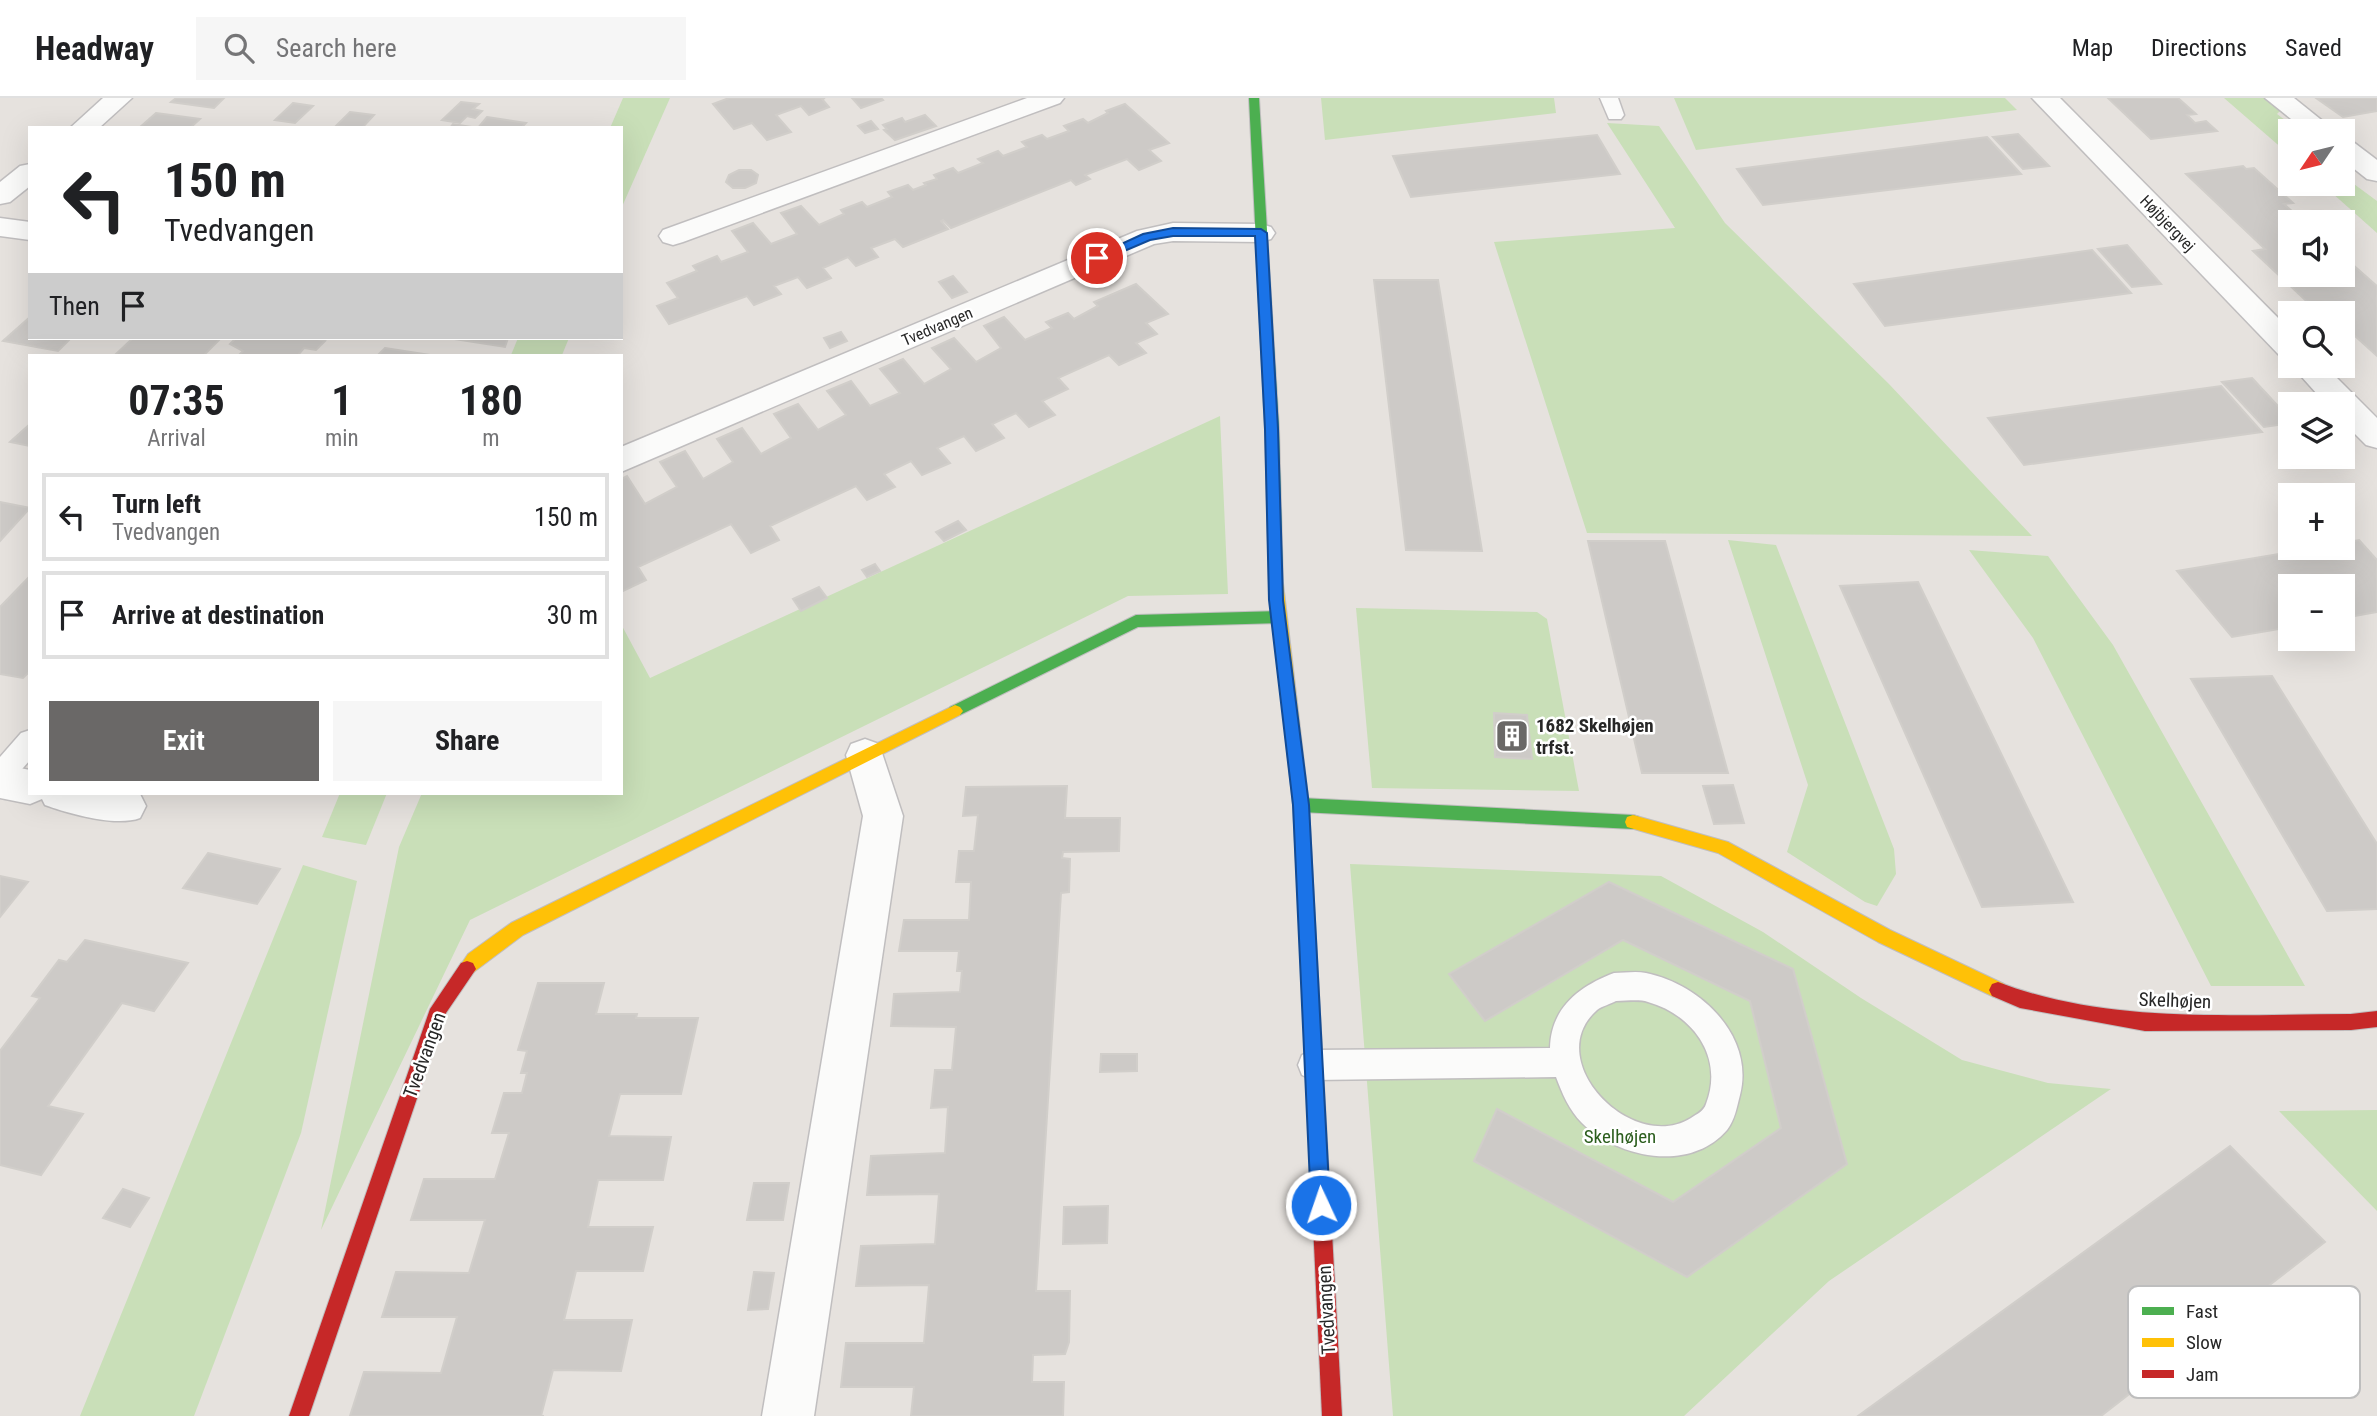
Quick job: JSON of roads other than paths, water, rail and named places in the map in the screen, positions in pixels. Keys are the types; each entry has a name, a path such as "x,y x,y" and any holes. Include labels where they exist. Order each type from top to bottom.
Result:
{"street":[{"path":"85,126 119,98"},
{"path":"673,236 1051,98"},
{"name":"Tvedvangen","path":"1254,98 1278,617 1301,805 1332,1416"},
{"name":"Højbjergvej","path":"2045,98 2278,336"},
{"path":"2278,98 2306,119"},
{"path":"2356,157 2377,173"},
{"path":"0,196 28,174"},
{"path":"0,227 28,231"},
{"name":"Tvedvangen","path":"623,459 1147,237 1173,232 1261,233"},
{"path":"2319,378 2377,437"},
{"name":"Tvedvangen","path":"299,1416 439,1009 474,960 517,929 1136,621 1278,617"},
{"path":"788,1416 883,816 865,755"},
{"path":"0,779 28,786"},
{"path":"69,795 126,806"},
{"name":"Skelhøjen","path":"1301,805 1643,823 1722,847 1884,936 2020,1000 2145,1023 2351,1022 2377,1019"}],"lane":[{"path":"0,779 28,744"},
{"path":"1630,985 1662,990 1691,1006 1714,1031 1728,1060 1730,1091 1718,1118 1695,1136 1664,1143 1630,1136 1600,1119 1577,1093 1565,1062 1566,1032 1579,1007 1601,991 1630,985"},
{"path":"1313,1065 1565,1062"}],"place":[{"name":"1682 Skelhøjen trfst.","path":"1512,736"}]}
